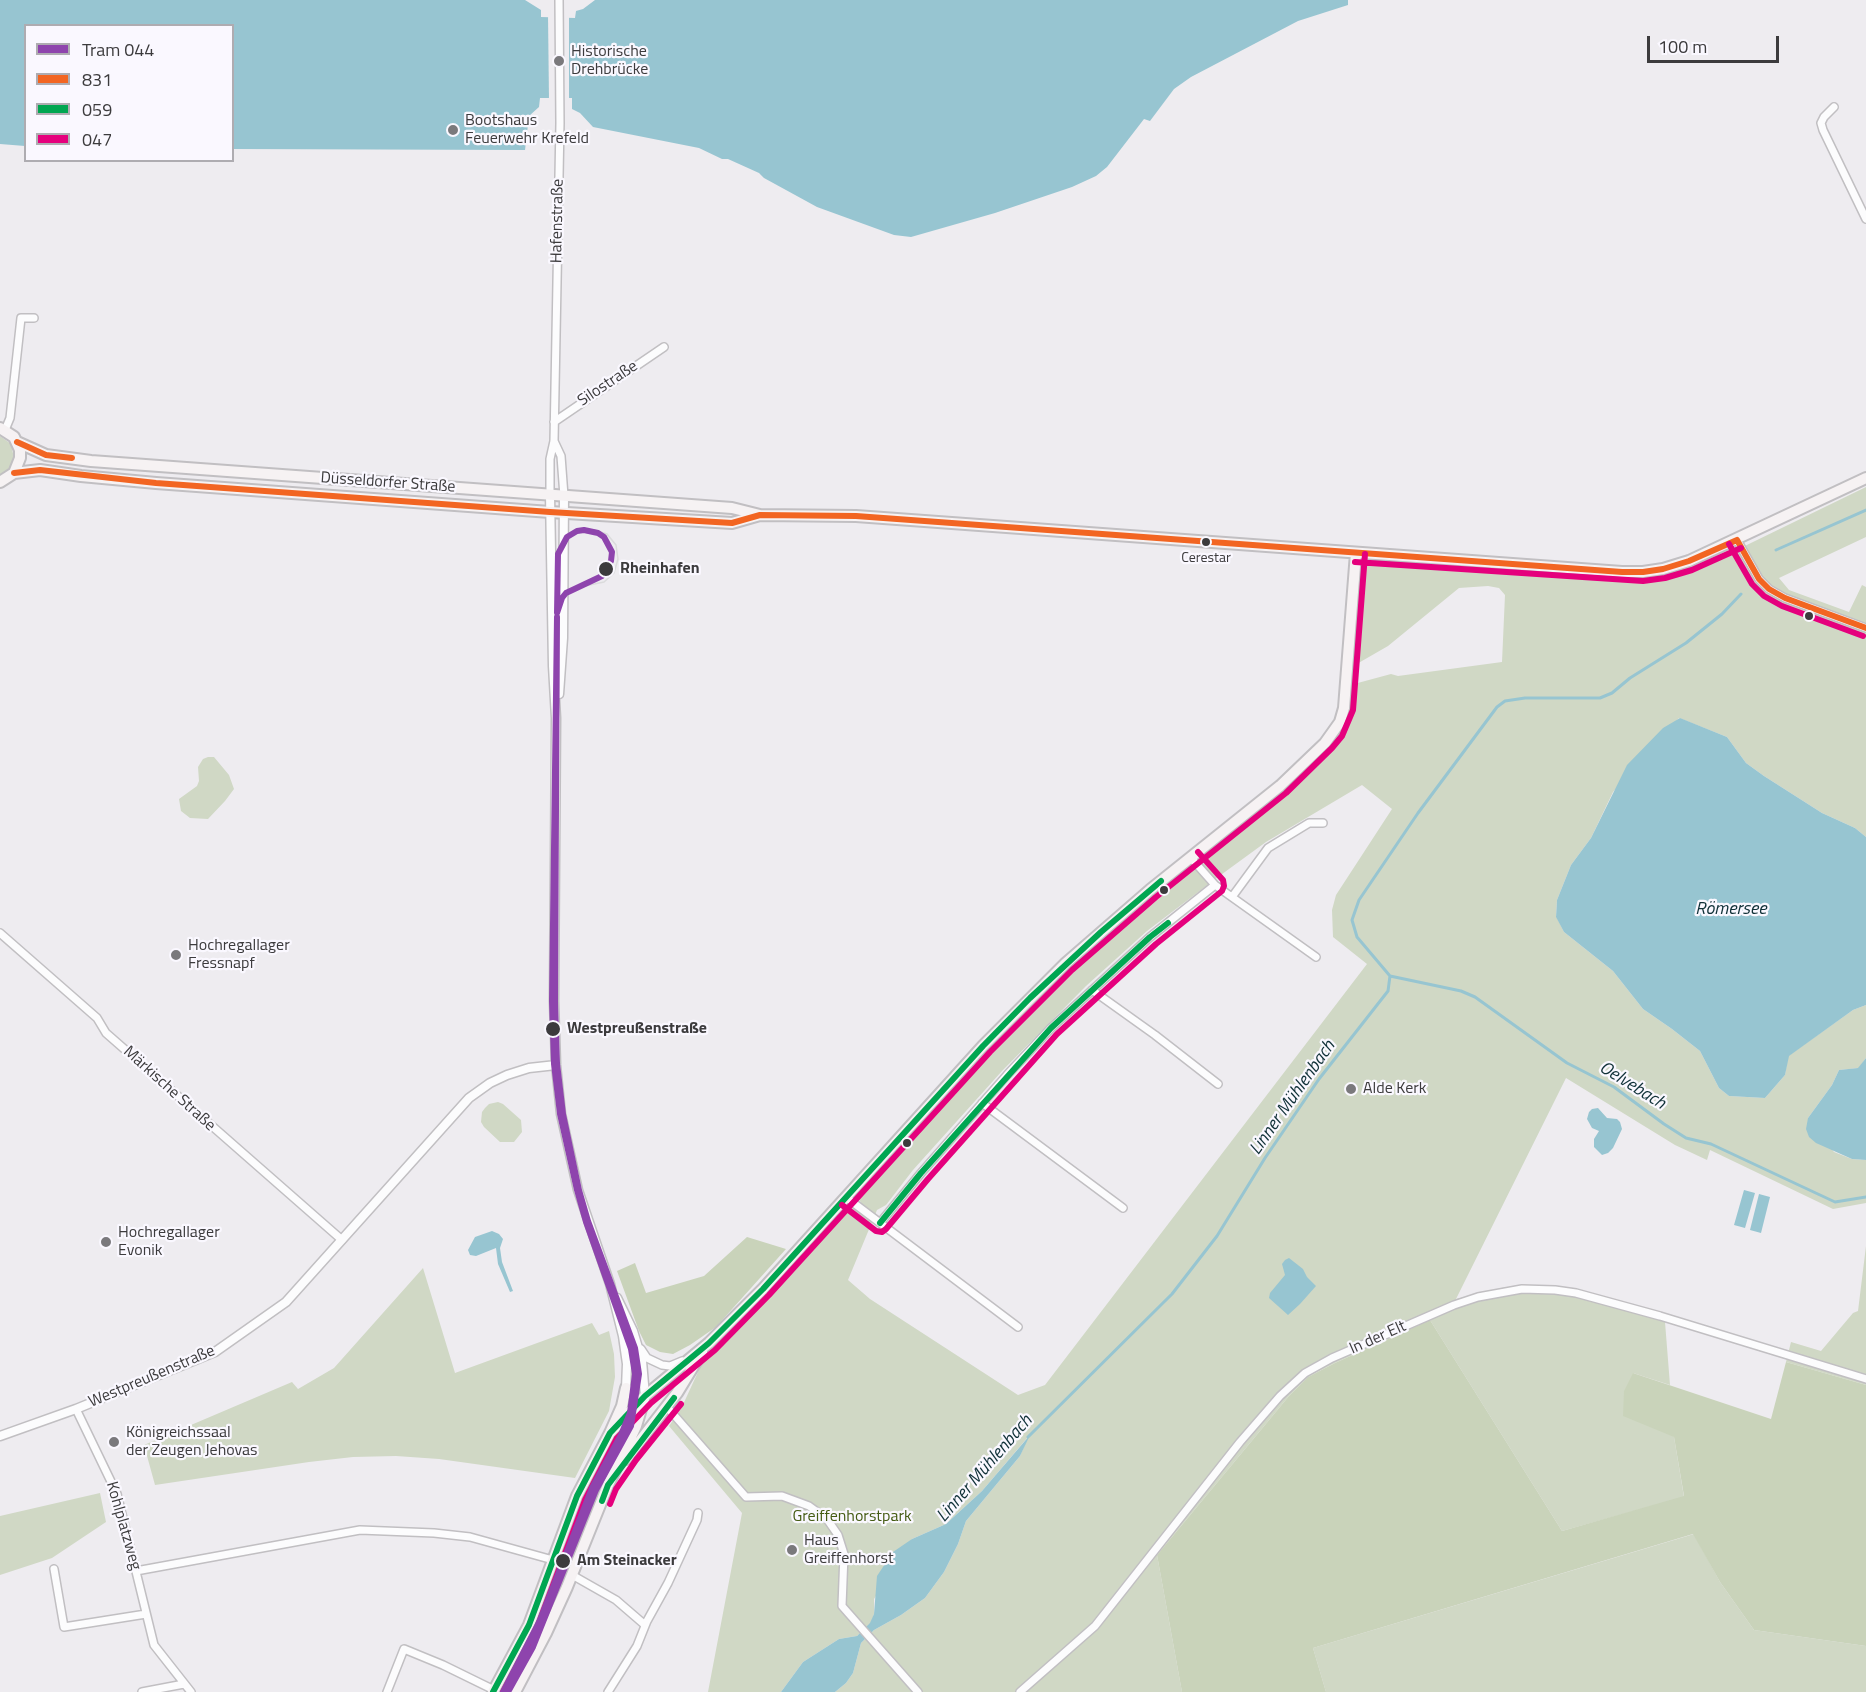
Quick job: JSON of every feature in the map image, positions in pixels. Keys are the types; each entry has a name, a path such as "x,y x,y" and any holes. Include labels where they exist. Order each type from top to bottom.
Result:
{"main road":[{"path":"0,482 14,472 20,458 17,442 2,429"},
{"name":"Düsseldorfer Straße","path":"17,442 46,455 91,461 732,508 760,515 856,516 1643,572 1689,561 1866,478"},
{"name":"Düsseldorfer Straße","path":"14,472 40,470 109,479 564,513 732,523 760,515"},
{"path":"610,1433 672,1368 709,1343 763,1289 1030,998 1101,932 1280,786 1325,743 1334,731 1344,708 1356,553"},
{"path":"608,1485 667,1407 709,1343"},
{"name":"Hafenstraße","path":"494,1691 529,1625 577,1496 610,1433 622,1406 626,1388"},
{"name":"Hafenstraße","path":"515,1692 546,1633 572,1575 608,1485 636,1426 645,1396"}],"street":[{"name":"Hafenstraße","path":"559,0 560,123 554,441 550,459 556,718 554,1001 556,1065 561,1114 578,1190 610,1284 624,1346 627,1364 626,1388"},
{"path":"1834,107 1821,123 1823,130 1866,219"},
{"path":"2,429 10,418 21,318 34,318"},
{"name":"Silostraße","path":"554,422 663,347"},
{"name":"Hafenstraße","path":"554,441 561,456 564,496 563,638 556,718"},
{"path":"1737,540 1759,579 1768,588 1785,598 1866,628"},
{"path":"1232,897 1268,848 1309,823 1323,823"},
{"path":"1191,858 1215,885 1316,957"},
{"path":"880,1223 982,1103 1051,1029 1150,937 1215,885"},
{"name":"Märkische Straße","path":"0,933 97,1018 106,1033 342,1240"},
{"path":"1092,990 1218,1084"},
{"name":"Westpreußenstraße","path":"0,1436 215,1352 286,1302 469,1098 490,1083 507,1075 529,1068 556,1065"},
{"path":"982,1103 1123,1208"},
{"path":"847,1198 1018,1327"},
{"name":"Hafenstraße","path":"610,1284 636,1339 642,1361 645,1396"},
{"name":"In der Elt","path":"1020,1692 1095,1626 1226,1459 1280,1396 1305,1373 1332,1358 1454,1305 1478,1297 1522,1289 1576,1293 1660,1316 1866,1379"},
{"path":"636,1339 647,1358 672,1368 681,1378 681,1387"},
{"path":"667,1407 746,1497 782,1496 810,1506 827,1519 838,1535 844,1554 842,1606 918,1692"},
{"name":"Kohlplatzweg","path":"76,1408 117,1494 154,1645 191,1692"},
{"path":"608,1692 637,1646 645,1625 668,1583 697,1520 698,1513"},
{"path":"135,1571 360,1530 470,1537 553,1560"},
{"path":"54,1569 64,1627 146,1614"},
{"path":"572,1575 615,1600 645,1625"},
{"path":"387,1692 404,1649 435,1661 494,1691"},
{"path":"142,1692 184,1684"}],"green space":[{"path":"0,436 11,444 14,458 9,471 0,477"},
{"name":"Greiffenhorstpark","path":"1866,487 1866,537 1779,578 1789,590 1849,612 1862,585 1866,587 1866,837 1855,828 1822,813 1764,776 1746,763 1727,737 1679,718 1613,792 1591,838 1571,865 1557,900 1556,916 1564,932 1613,971 1643,1009 1700,1051 1719,1088 1729,1096 1765,1098 1785,1075 1788,1056 1853,1010 1866,1005 1866,1058 1859,1068 1839,1070 1832,1085 1808,1118 1834,1152 1852,1159 1866,1160 1866,1203 1833,1209 1710,1150 1707,1160 1675,1145 1566,1078 1456,1299 1506,1287 1553,1286 1597,1295 1663,1314 1670,1385 1633,1373 1674,1437 1684,1497 1562,1531 1430,1320 1308,1377 1289,1396 1157,1555 1182,1692 835,1692 853,1673 861,1643 874,1630 925,1598 944,1572 966,1521 1020,1456 1028,1437 982,1491 946,1524 912,1539 874,1599 874,1614 871,1623 857,1636 839,1639 803,1662 781,1692 708,1692 742,1513 669,1426 681,1409 703,1361 799,1266 849,1208 870,1210 861,1203 859,1192 987,1049 1069,966 1145,900 1300,776 1336,737 1347,719 1354,684 1391,674 1398,676 1502,662 1505,595 1499,588 1488,586 1459,588 1388,646 1355,665 1361,564 1507,574 1656,580 1716,560","holes":["1362,785 1392,809 1336,895 1332,910 1333,937 1367,964 1045,1385 1018,1395 870,1299 848,1280 877,1210 886,1205 913,1170 1002,1071 1086,986 1147,931 1266,842"]},
{"path":"214,757 229,775 234,789 208,819 190,818 181,811 179,799 197,786 198,767 203,759"},
{"path":"498,1102 521,1120 522,1132 514,1142 500,1142 481,1122 485,1108 489,1104"},
{"path":"747,1237 786,1249 716,1327 690,1345 673,1354 660,1352 646,1345 617,1271 635,1263 646,1293 704,1276"},
{"path":"1866,1246 1866,1385 1786,1362 1791,1342 1821,1351 1853,1313 1858,1311"},
{"path":"423,1268 455,1373 592,1323 599,1335 609,1331 614,1354 615,1377 609,1411 575,1478 439,1459 396,1456 353,1457 309,1462 155,1485 144,1445 292,1382 298,1389 334,1368"},
{"path":"1430,1320 1562,1531 1684,1496 1674,1437 1623,1416 1624,1391 1633,1373 1771,1419 1786,1362 1866,1385 1866,1646 1754,1630 1720,1582 1693,1534 1313,1648 1326,1692 1182,1692 1157,1555 1289,1396 1308,1377"},
{"path":"100,1493 106,1522 52,1558 0,1575 0,1516"},
{"path":"1694,1534 1720,1582 1754,1630 1866,1646 1866,1692 1326,1692 1313,1648"}],"water":[{"path":"0,0 525,0 541,10 541,17 575,18 576,11 595,0 1348,0 1348,5 1298,21 1191,77 1174,89 1150,121 1144,119 1107,167 1096,176 1072,187 995,213 911,237 894,235 817,207 759,173 699,148 593,127 580,113 572,109 572,98 540,98 539,107 529,116 525,150 234,149 234,24 24,24 24,146 0,144"},
{"name":"Römersee","path":"1680,718 1727,737 1746,763 1764,776 1822,813 1855,828 1866,837 1866,1005 1853,1010 1789,1056 1785,1075 1765,1098 1729,1096 1719,1088 1700,1051 1643,1009 1613,971 1564,932 1556,917 1557,900 1571,865 1591,838 1627,765 1663,728"},
{"path":"1866,1058 1866,1160 1852,1159 1816,1143 1809,1137 1806,1129 1808,1118 1832,1085 1839,1070 1858,1068"},
{"path":"1598,1108 1607,1118 1617,1119 1622,1129 1613,1148 1602,1155 1594,1147 1594,1139 1599,1131 1592,1128 1587,1119 1592,1109"},
{"path":"1744,1190 1755,1193 1745,1228 1734,1225"},
{"path":"1759,1194 1770,1197 1761,1233 1750,1230"},
{"path":"492,1231 503,1239 500,1248 502,1262 513,1291 510,1292 498,1264 496,1248 476,1256 470,1255 468,1250 475,1237"},
{"path":"1289,1258 1303,1269 1316,1286 1288,1315 1269,1298 1270,1293 1285,1275 1282,1264"},
{"name":"Linner Mühlenbach","path":"1030,1435 1020,1456 966,1521 944,1572 925,1598 874,1630 861,1643 853,1673 846,1683 835,1692 781,1692 803,1662 839,1639 857,1636 870,1623 874,1614 877,1576 893,1552 912,1539 946,1524 982,1491"}],"pier":[{"name":"Historische Drehbrücke","path":"548,14 569,15 569,101 549,101"}],"waterway":[{"name":"Linner Mühlenbach","path":"1776,550 1866,510"},
{"name":"Linner Mühlenbach","path":"1028,1437 1172,1294 1217,1236 1265,1158 1319,1079 1388,991 1390,976 1357,937 1352,920 1359,900 1418,813 1497,707 1505,701 1525,698 1600,698 1612,693 1630,678 1686,643 1722,614 1741,594"},
{"name":"Oelvebach","path":"1390,976 1461,991 1475,997 1567,1063 1614,1087 1686,1138 1711,1144 1835,1202 1866,1197"}],"tram line":[{"path":"575,588 604,582 614,573 618,559 616,545 607,534 584,530"},
{"name":"044","path":"584,530 604,537 612,552 611,561 602,576 566,593 557,613 558,554 567,537 584,530"},
{"name":"044","path":"503,1692 540,1620 592,1488 621,1435 630,1413 635,1374 631,1349 577,1190 560,1114 554,1064 552,1001 557,617"},
{"name":"044","path":"508,1692 533,1647 596,1490 631,1426 639,1374 635,1348 588,1221 579,1190 563,1114 557,1063 555,1001 557,617"}],"transit line":[{"name":"831","path":"17,442 46,455 72,458"},
{"name":"831","path":"14,473 40,470 156,483 732,523 760,515 856,516 1622,572 1663,569 1689,561 1737,540"},
{"name":"831","path":"1737,540 1759,579 1769,589 1785,598 1866,628"},
{"name":"047","path":"1729,544 1752,584 1764,596 1782,606 1863,636"},
{"name":"047","path":"1355,562 1643,581 1665,578 1692,570 1741,548"},
{"name":"047","path":"503,1692 537,1628 585,1500 617,1438 651,1403 715,1350 769,1295 990,1052 1072,970 1156,897 1286,793 1342,736 1353,710 1365,554"},
{"name":"047","path":"842,1205 876,1231 882,1232 886,1229 1057,1034 1156,944 1222,891 1223,880 1198,852"},
{"name":"059","path":"493,1692 529,1625 577,1496 610,1433 645,1396 709,1343 763,1289 983,1046 1030,998 1101,932 1161,881"},
{"name":"059","path":"880,1223 921,1173 1051,1028 1168,923"},
{"name":"059","path":"602,1501 608,1485 674,1398"},
{"name":"047","path":"610,1504 616,1489 636,1460 681,1404"}],"place":[{"name":"Historische Drehbrücke","path":"559,61"},
{"name":"Bootshaus Feuerwehr Krefeld","path":"453,130"},
{"name":"Cerestar","path":"1206,542"},
{"name":"Rheinhafen","path":"606,569"},
{"name":"Hochregallager Fressnapf","path":"176,955"},
{"name":"Westpreußenstraße","path":"553,1029"},
{"name":"Alde Kerk","path":"1351,1089"},
{"name":"Hochregallager Evonik","path":"106,1242"},
{"name":"Königreichssaal der Zeugen Jehovas","path":"114,1442"},
{"name":"Haus Greiffenhorst","path":"792,1550"},
{"name":"Am Steinacker","path":"563,1561"}]}
